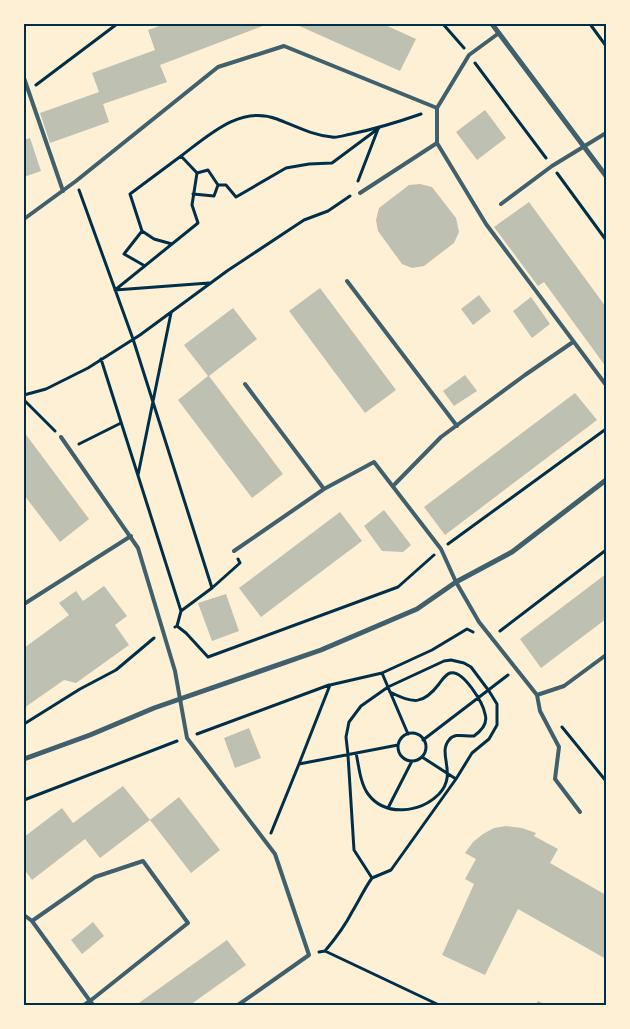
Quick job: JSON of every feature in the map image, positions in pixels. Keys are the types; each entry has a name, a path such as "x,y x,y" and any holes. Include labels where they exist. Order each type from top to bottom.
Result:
{"street":[{"path":"492,24 606,176"},
{"path":"24,759 90,735 180,698 321,650 416,609 456,582 512,552 606,480"}],"lane":[{"path":"499,33 469,55 437,108 437,143 486,224 606,385"},
{"path":"24,219 76,181 218,67 284,46 437,108"},
{"path":"24,78 63,191"},
{"path":"501,204 552,166 606,133"},
{"path":"360,193 437,143"},
{"path":"347,281 456,426"},
{"path":"394,485 441,437 573,342"},
{"path":"245,384 324,489"},
{"path":"61,437 138,548 175,671 187,738 275,854 309,955 238,1005"},
{"path":"234,550 324,489 374,462 394,485 441,549 456,582 479,622 537,695 540,711 559,747 555,779 580,812"},
{"path":"24,604 130,536"},
{"path":"537,695 564,686 606,656"},
{"path":"32,921 95,877 142,861 188,923 84,1005"},
{"path":"24,915 32,921 93,1005"}],"path":[{"path":"29,91 117,24"},
{"path":"443,24 469,55 606,240"},
{"path":"590,24 605,43"},
{"path":"172,244 154,239 142,231 130,194 217,130 240,117 259,114 297,128 334,138 379,128 437,108"},
{"path":"197,173 208,170 218,184 226,185 236,197 286,168 332,163 379,128"},
{"path":"353,194 379,128"},
{"path":"181,156 197,173"},
{"path":"115,290 198,223 192,206 197,173"},
{"path":"76,181 133,339 212,588"},
{"path":"193,194 214,196 218,184"},
{"path":"24,395 46,389 88,368 171,313 211,283 304,220 328,212 353,194 360,193"},
{"path":"142,231 124,254 146,266"},
{"path":"115,290 211,283"},
{"path":"138,475 171,313"},
{"path":"101,359 181,611 177,626"},
{"path":"24,400 61,437"},
{"path":"69,449 121,423"},
{"path":"177,626 208,657 398,587 441,549 606,429"},
{"path":"181,611 212,588 240,563 234,550"},
{"path":"492,638 606,550"},
{"path":"24,724 80,689 116,670 163,631 177,626"},
{"path":"266,843 330,684 382,673 432,650 467,629 474,633"},
{"path":"325,951 347,920 372,878 391,870 456,780 472,752 489,739 497,725 497,704 471,667 464,663 451,660 444,661 388,687 361,706 349,722 346,737 354,850 372,878"},
{"path":"423,740 489,691 516,668"},
{"path":"356,753 364,787 374,800 388,808 399,811 422,806 433,800 446,784 449,775 445,753 449,739 456,735 474,736 482,730 486,720 486,714 478,699 457,672 451,672 445,676 436,688 421,700 414,702 390,692"},
{"path":"382,673 408,734"},
{"path":"560,724 606,781"},
{"path":"408,734 418,735 426,746 422,757 412,761 400,755 398,745 403,736 408,734"},
{"path":"299,764 398,745"},
{"path":"422,757 456,780"},
{"path":"388,808 412,761"},
{"path":"309,955 325,951 439,1005"}],"building":[{"path":"165,24 268,24 160,65 167,82 103,104 109,122 50,143 40,113 99,92 92,73 155,50 148,30"},
{"path":"295,24 383,24 416,39 400,71"},
{"path":"485,110 506,138 477,160 456,132"},
{"path":"30,138 41,171 24,177 24,140"},
{"path":"420,184 432,187 456,218 459,232 454,243 424,266 412,268 402,264 378,231 376,220 379,208 409,185"},
{"path":"529,202 606,307 606,367 544,282 538,286 494,227"},
{"path":"320,288 396,390 365,413 289,311"},
{"path":"479,295 491,311 473,325 461,309"},
{"path":"531,297 550,324 532,338 513,311"},
{"path":"233,308 257,339 209,376 283,474 252,498 178,400 208,376 184,345"},
{"path":"465,375 477,391 454,406 443,391"},
{"path":"575,393 597,420 445,535 424,507"},
{"path":"24,432 89,519 60,542 24,495"},
{"path":"384,510 411,545 403,552 382,551 364,526"},
{"path":"340,512 362,541 261,617 239,588"},
{"path":"606,574 606,619 541,668 520,639"},
{"path":"104,586 127,616 115,625 129,645 76,683 64,680 24,708 24,648 69,615 59,603 76,591 83,601"},
{"path":"226,594 239,631 212,641 198,603"},
{"path":"249,728 261,758 235,768 224,738"},
{"path":"123,786 150,820 100,858 85,839 32,880 24,869 24,837 62,808 73,823"},
{"path":"179,797 220,850 191,873 150,820"},
{"path":"506,826 522,828 536,833 534,836 558,849 550,863 606,895 606,959 518,909 485,975 442,955 474,884 465,879 476,859 465,853 473,842 483,834 494,828"},
{"path":"93,922 104,936 82,954 71,940"},
{"path":"227,940 246,965 190,1005 136,1005"},
{"path":"538,1001 547,1005 535,1005"}]}
